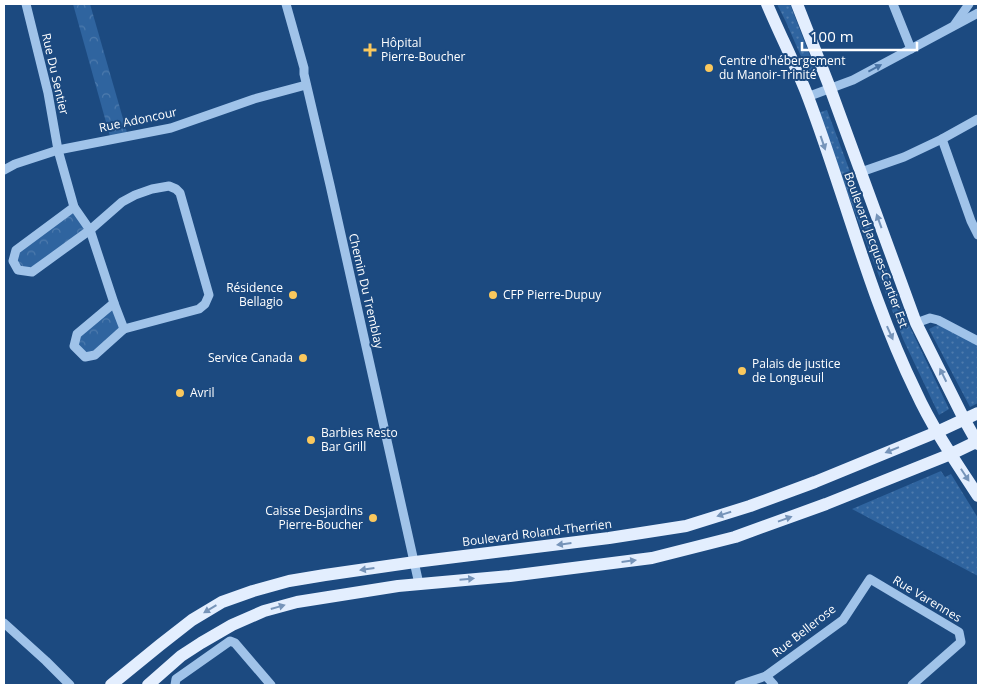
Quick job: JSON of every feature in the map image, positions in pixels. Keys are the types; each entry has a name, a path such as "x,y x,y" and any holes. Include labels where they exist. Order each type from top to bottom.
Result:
{"main road":[{"name":"Boulevard Jacques-Cartier Est","path":"767,4 807,96 884,319 916,392 937,432 978,496"},
{"name":"Boulevard Jacques-Cartier Est","path":"797,4 830,88 916,323 964,419 978,442"},
{"name":"Boulevard Roland-Therrien","path":"111,685 192,620 222,602 253,591 289,580 609,538 686,526 750,506 815,482 937,432 978,413"},
{"path":"148,685 181,656 201,642 232,625 264,611 298,602 419,584 510,576 652,558 670,554 724,540 826,504 978,442"}],"street":[{"name":"Rue Du Sentier","path":"26,4 48,93 58,150 74,207 90,230 124,329"},
{"name":"Chemin Du Tremblay","path":"286,4 304,68 306,85 419,584"},
{"path":"893,4 911,49"},
{"path":"953,27 969,4"},
{"path":"807,96 852,80 978,13"},
{"name":"Rue Adoncour","path":"4,170 15,164 58,150 171,128 254,99 306,85"},
{"path":"861,172 904,157 978,119"},
{"path":"942,139 974,218 978,235"},
{"path":"74,207 16,250 12,261 18,270 32,272 90,230 122,202 135,195 152,188 169,186 180,193 209,295 205,304 199,308 124,329 95,355 85,357 74,346 77,334 114,304"},
{"path":"916,323 930,318 938,320 978,341"},
{"name":"Rue Bellerose","path":"739,685 766,676 843,620 870,579"},
{"name":"Rue Varennes","path":"870,579 959,632 961,642 912,685"},
{"path":"4,623 46,660 70,685"},
{"path":"175,685 176,679 230,641 235,643 271,685"},
{"path":"766,676 774,685"}],"green space":[{"path":"73,4 90,4 128,136 111,140"},
{"path":"777,4 790,4 817,74 810,77"},
{"path":"827,110 908,323 949,409 939,415 903,339 817,113"},
{"path":"73,210 87,230 32,269 20,267 15,261 18,251"},
{"path":"113,307 121,328 94,353 86,354 77,345 79,335"},
{"path":"939,325 978,345 978,403 970,407 929,329"},
{"path":"941,471 945,477 951,474 978,518 978,576 852,509"}],"place":[{"name":"Hôpital Pierre-Boucher","path":"370,50"},
{"name":"Centre d'hébergement du Manoir-Trinité","path":"709,68"},
{"name":"Résidence Bellagio","path":"293,295"},
{"name":"CFP Pierre-Dupuy","path":"493,295"},
{"name":"Service Canada","path":"303,358"},
{"name":"Palais de justice de Longueuil","path":"742,371"},
{"name":"Avril","path":"180,393"},
{"name":"Barbies Resto Bar Grill","path":"311,440"},
{"name":"Caisse Desjardins Pierre-Boucher","path":"373,518"}]}
